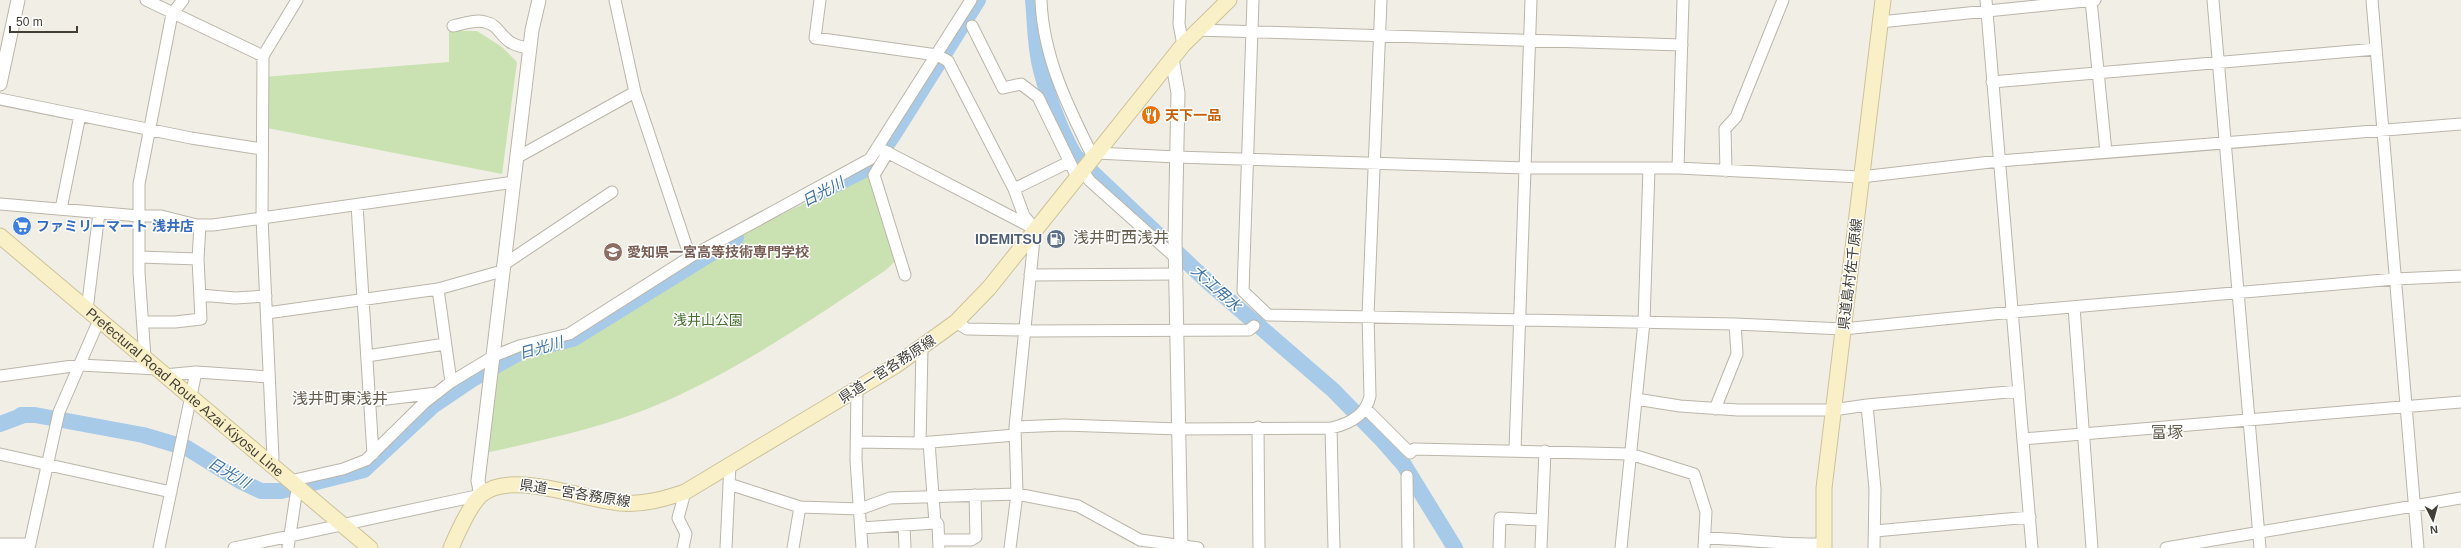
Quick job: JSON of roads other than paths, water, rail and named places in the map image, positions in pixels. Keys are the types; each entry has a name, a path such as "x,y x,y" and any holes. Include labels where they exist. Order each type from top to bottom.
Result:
{"main road":[{"name":"県道一宮各務原線","path":"481,496 495,487 515,484 620,503 653,502 685,492 857,390 922,348 956,322 989,288 1183,45 1196,30 1229,0"},
{"name":"県道島村佐千原線","path":"1824,546 1823,506 1833,410 1883,0"},
{"name":"Prefectural Road Route Azai Kiyosu Line","path":"0,236 370,548"},
{"path":"451,548 481,496"}],"street":[{"path":"0,84 18,0"},
{"path":"146,0 172,14 263,56"},
{"path":"145,358 138,257 139,184 172,14 183,0"},
{"path":"270,463 273,458 262,218 263,56 297,0"},
{"path":"234,548 481,496 478,481 494,357 502,268 530,48 539,0"},
{"path":"616,0 635,92 690,257"},
{"path":"820,0 815,38 937,55 948,61 952,66 1014,189 1024,216 1035,229 1015,431 1017,494 1010,548"},
{"path":"905,275 874,175 883,150 937,55 971,0"},
{"path":"1041,0 1046,44 1051,64 1087,164 1090,181 1176,258"},
{"path":"1180,0 1179,24 1183,45"},
{"path":"1253,0 1243,291 1268,315 1368,315 1736,324 1843,329 2013,312 2395,279 2461,276"},
{"path":"856,442 924,442 1064,425 1179,429 1258,427 1331,428 1350,424 1365,408 1370,396 1368,315 1381,0"},
{"path":"1515,450 1531,0"},
{"path":"1678,168 1682,0"},
{"path":"1726,171 1725,129 1736,117 1783,0"},
{"path":"1986,0 2032,548"},
{"path":"2091,0 2106,152"},
{"path":"1880,22 1987,13 2095,0"},
{"path":"2213,0 2260,548"},
{"path":"2372,0 2418,548"},
{"path":"453,26 476,21 486,22 493,26 509,44 530,48"},
{"path":"972,26 1004,88 1021,84 1038,97 1068,162"},
{"path":"1196,30 1529,39 1682,45"},
{"path":"1992,82 2218,61 2376,49"},
{"path":"1172,59 1178,93 1175,241 1181,547"},
{"path":"516,158 635,92"},
{"path":"0,99 149,128 191,138 262,149"},
{"path":"62,209 80,115"},
{"path":"1014,189 1068,162 1087,164 1176,157 1374,162 1526,168 1678,168 1862,177 1999,161 2382,129 2461,124"},
{"path":"883,150 1035,229"},
{"path":"288,548 296,495 294,484 343,469 366,460 403,422 451,382 494,357 519,346 569,334 690,257 870,159 883,150"},
{"path":"1621,548 1644,322 1649,168"},
{"path":"0,204 139,216 161,216 200,225 357,205 514,182"},
{"path":"267,313 438,289 502,268 612,192"},
{"path":"357,205 373,454"},
{"path":"87,310 99,213"},
{"path":"143,322 175,322 201,319 198,259 200,225"},
{"path":"138,257 198,259"},
{"path":"1030,275 1176,274"},
{"path":"438,289 451,382"},
{"path":"200,296 236,298 266,296"},
{"path":"2074,307 2092,548"},
{"path":"0,544 29,546 46,463 59,412 99,320"},
{"path":"956,322 967,329 1025,330 1029,332 1249,330 1254,326"},
{"path":"1715,409 1737,354 1736,324"},
{"path":"367,356 445,344"},
{"path":"922,348 924,442 934,496 935,521 938,524 939,544 971,540 976,537 975,495"},
{"path":"0,376 80,365 161,372 196,372 269,377"},
{"path":"159,548 192,398 196,372"},
{"path":"857,390 856,442 862,548"},
{"path":"1636,399 1715,409 1833,410 1868,405 2018,391"},
{"path":"370,401 437,393"},
{"path":"2023,439 2406,405 2461,402"},
{"path":"1868,405 1875,489 1874,548"},
{"path":"1365,408 1410,453 1414,449 1515,450 1630,454 1694,474 1706,512 1704,543 1746,539 1772,544 1824,546"},
{"path":"1258,427 1259,548"},
{"path":"1331,428 1334,548"},
{"path":"1541,548 1545,451"},
{"path":"0,454 171,492"},
{"path":"726,548 730,466"},
{"path":"1407,476 1408,548"},
{"path":"729,484 800,507 860,509 890,498 1017,494 1078,506 1140,540 1181,547 1198,548"},
{"path":"683,548 686,534 678,518 685,492"},
{"path":"2166,548 2461,498"},
{"path":"793,548 800,507"},
{"path":"1875,531 2030,517"},
{"path":"1499,548 1500,518 1542,520"},
{"path":"861,528 935,523 935,521"},
{"path":"904,525 905,548"}],"waterway":[{"name":"日光川","path":"820,192 870,167 892,137 978,0"},
{"name":"大江用水","path":"1033,0 1041,72 1059,123 1075,156 1208,282 1333,390 1382,440 1404,465 1455,548"},
{"name":"日光川","path":"21,415 35,415 143,435 187,448 240,481 261,491 281,491 364,470 434,405 471,380 522,351 573,339 736,238"},
{"name":"日光川","path":"0,424 24,415"}],"place":[{"name":"天下一品","path":"1151,115"},
{"name":"ファミリーマート 浅井店","path":"22,226"},
{"name":"IDEMITSU","path":"1056,239"},
{"name":"愛知県一宮高等技術専門学校","path":"613,252"}],"district":[{"name":"浅井町西浅井","path":"1121,237"},
{"name":"浅井町東浅井","path":"340,398"},
{"name":"富塚","path":"2167,432"}],"park label":[{"name":"浅井山公園","path":"708,320"}]}
